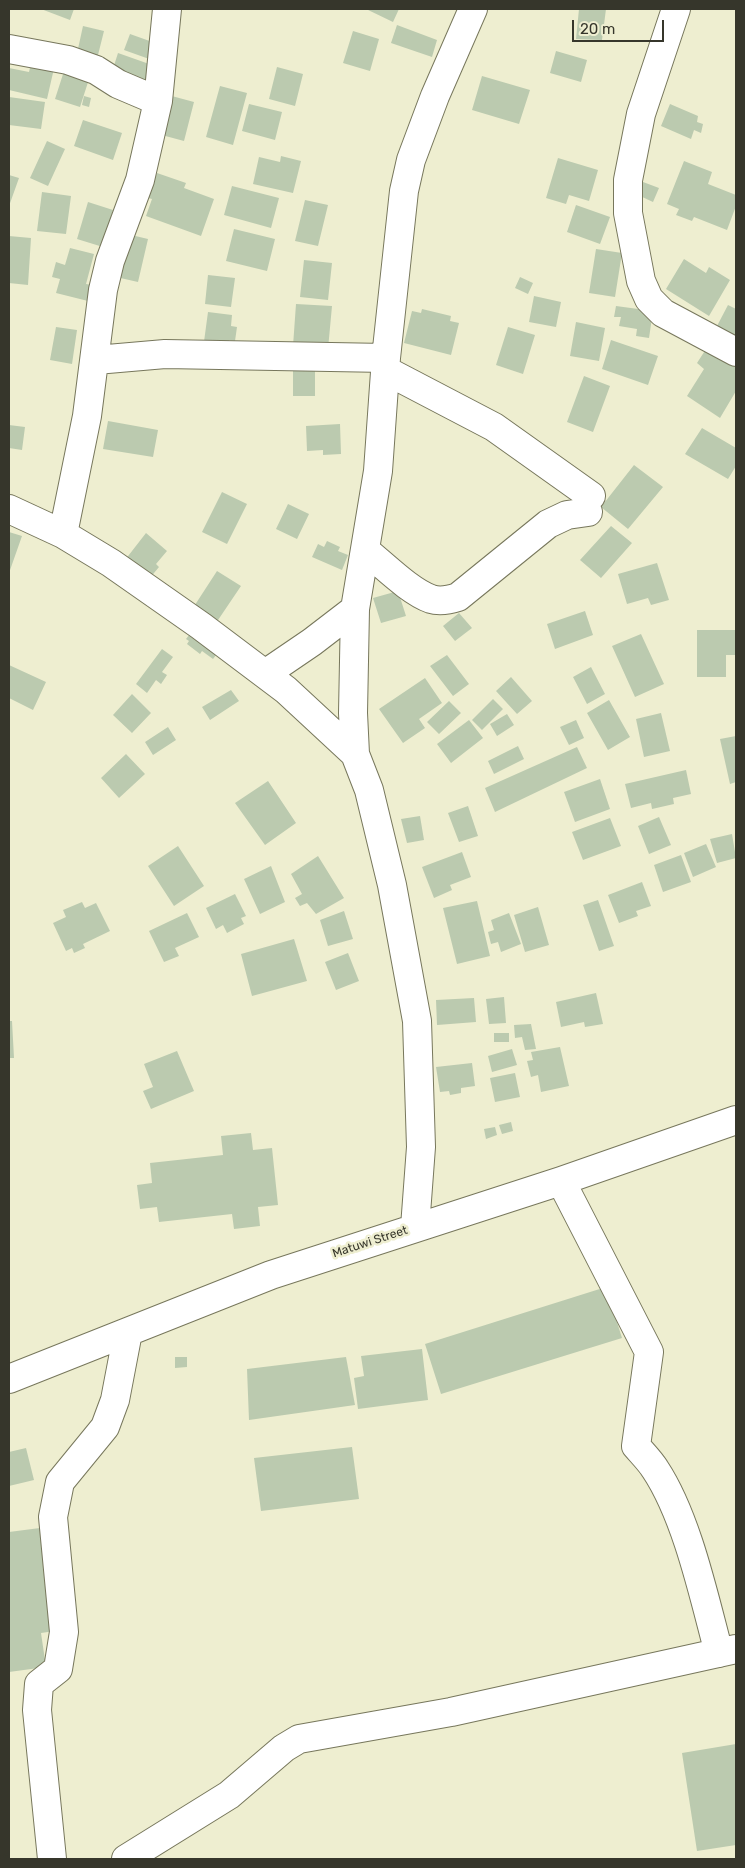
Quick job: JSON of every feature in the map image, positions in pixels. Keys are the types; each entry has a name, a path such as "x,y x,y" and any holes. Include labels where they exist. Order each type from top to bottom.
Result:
{"street":[{"path":"63,534 96,360 105,282 110,260 140,180 158,101 167,9"},
{"path":"415,1227 421,1147 417,1021 392,885 369,790 355,754 353,713 356,608 378,471 398,232 411,160 472,9"},
{"path":"676,9 641,114 628,180 628,213 641,281 649,300 663,313 736,352"},
{"path":"9,49 68,60 96,70 118,84 158,101"},
{"path":"96,360 165,354 386,364 494,427 589,504 548,524 458,597 445,601 431,599 418,592 366,551"},
{"path":"9,509 63,534 111,564 286,690 355,754"},
{"path":"265,674 312,642 356,608"},
{"name":"Matuwi Street","path":"9,1378 271,1275 561,1181 736,1120"},
{"path":"126,1859 229,1795 284,1748 299,1739 451,1712 728,1651 671,1500 655,1470 636,1446 649,1352 561,1181"},
{"path":"52,1859 37,1710 39,1684 58,1669 64,1632 53,1517 60,1482 105,1427 115,1400 128,1332"}],"building":[{"path":"41,9 74,9 70,20"},
{"path":"366,9 399,9 393,22"},
{"path":"579,9 606,9 602,40 576,39"},
{"path":"397,25 437,40 432,57 391,43"},
{"path":"83,26 104,31 96,63 76,58"},
{"path":"353,31 379,39 370,71 343,63"},
{"path":"130,34 158,44 152,60 124,50"},
{"path":"556,51 587,60 581,82 550,73"},
{"path":"118,53 152,65 145,86 111,75"},
{"path":"32,59 55,64 47,99 9,90 9,68 29,72"},
{"path":"277,67 303,74 295,106 269,99"},
{"path":"65,68 90,76 80,107 55,99"},
{"path":"482,76 530,90 519,124 472,110"},
{"path":"220,86 247,93 233,145 206,137"},
{"path":"168,95 194,102 184,141 158,134"},
{"path":"84,96 91,98 89,107 82,105"},
{"path":"9,97 45,102 41,129 9,125"},
{"path":"249,104 282,112 275,140 242,131"},
{"path":"670,104 698,116 697,122 703,124 701,133 694,130 691,139 661,126"},
{"path":"83,120 122,133 113,160 74,146"},
{"path":"47,141 65,149 48,186 30,178"},
{"path":"281,156 301,161 293,193 253,184 259,157 280,162"},
{"path":"558,158 598,170 589,201 569,195 566,204 546,198"},
{"path":"684,161 712,172 708,184 736,195 736,206 727,230 694,217 692,221 676,215 679,209 667,204"},
{"path":"157,173 186,183 184,188 214,199 201,236 146,216 152,199 148,198"},
{"path":"9,175 19,178 9,206"},
{"path":"643,182 659,188 653,202 638,195"},
{"path":"232,186 279,198 271,228 224,215"},
{"path":"42,192 71,196 66,234 37,231"},
{"path":"305,200 328,205 318,246 295,241"},
{"path":"88,202 113,210 103,247 77,239"},
{"path":"576,205 610,217 600,244 567,232"},
{"path":"234,229 275,239 267,271 226,261"},
{"path":"127,234 148,239 138,282 116,277"},
{"path":"9,236 31,238 28,285 9,283"},
{"path":"70,248 94,254 86,284 92,285 88,301 56,293 60,279 52,277 56,262 65,265"},
{"path":"596,249 622,253 615,297 589,293"},
{"path":"684,259 706,273 709,267 730,280 709,316 666,289"},
{"path":"304,260 332,263 328,300 300,297"},
{"path":"208,275 235,278 231,307 205,304"},
{"path":"520,277 533,283 528,294 515,288"},
{"path":"534,296 561,302 556,327 529,322"},
{"path":"296,304 332,306 328,349 293,346"},
{"path":"728,305 736,309 736,336 717,326"},
{"path":"616,306 653,311 649,338 636,336 637,329 619,326 621,317 614,317"},
{"path":"422,309 451,316 450,321 459,323 451,355 404,343 412,311 421,313"},
{"path":"208,312 232,315 231,326 237,327 235,341 229,340 227,352 203,349"},
{"path":"576,322 605,328 599,361 570,356"},
{"path":"56,327 77,330 72,364 50,360"},
{"path":"508,327 535,335 523,374 496,365"},
{"path":"611,340 658,356 648,385 602,369"},
{"path":"708,346 736,363 736,391 720,418 687,396 704,369 697,363"},
{"path":"315,359 315,396 293,396 293,360"},
{"path":"584,376 610,386 593,432 567,422"},
{"path":"108,421 158,430 153,457 103,449"},
{"path":"340,424 341,454 323,455 323,450 307,451 306,426"},
{"path":"9,425 25,427 22,450 9,448"},
{"path":"702,428 736,448 736,466 728,479 685,454"},
{"path":"634,465 663,487 628,529 601,507"},
{"path":"222,492 247,504 227,544 202,532"},
{"path":"288,504 309,514 297,539 276,529"},
{"path":"611,526 632,543 601,578 580,560"},
{"path":"9,532 22,536 9,573"},
{"path":"146,533 167,551 156,564 159,567 149,579 125,560"},
{"path":"327,541 340,547 338,551 348,555 342,570 312,557 318,544 324,547"},
{"path":"657,563 669,600 651,605 648,598 627,604 618,574"},
{"path":"217,571 241,586 214,626 191,611"},
{"path":"398,591 406,616 381,623 373,598"},
{"path":"585,611 593,635 555,649 547,624"},
{"path":"459,613 472,628 455,641 443,626"},
{"path":"193,630 220,650 213,659 202,651 200,654 187,644 189,641 186,639"},
{"path":"697,630 736,630 736,655 726,655 726,677 697,677"},
{"path":"641,634 664,684 635,697 612,646"},
{"path":"162,649 173,657 162,672 167,675 161,684 156,680 147,693 136,684"},
{"path":"447,655 469,684 453,696 430,666"},
{"path":"9,665 46,682 33,710 9,698"},
{"path":"591,667 605,694 587,704 573,677"},
{"path":"511,677 532,701 517,714 496,691"},
{"path":"425,678 442,703 419,719 425,728 403,743 379,709"},
{"path":"231,690 239,701 210,720 202,707"},
{"path":"132,694 151,713 132,733 113,715"},
{"path":"493,699 503,709 482,730 472,720"},
{"path":"609,700 630,737 608,750 587,713"},
{"path":"449,701 461,713 439,734 427,722"},
{"path":"661,713 670,751 644,757 636,719"},
{"path":"507,714 514,725 497,736 490,724"},
{"path":"469,720 483,738 451,763 437,744"},
{"path":"576,720 584,738 569,745 560,727"},
{"path":"168,727 176,740 153,755 145,742"},
{"path":"736,736 736,782 730,784 720,739"},
{"path":"518,746 524,759 494,774 488,761"},
{"path":"577,747 587,768 495,812 485,788"},
{"path":"126,754 145,774 119,798 101,778"},
{"path":"686,770 691,794 673,798 674,804 652,809 651,803 631,808 625,784"},
{"path":"600,779 610,809 575,822 564,792"},
{"path":"268,781 296,823 265,845 235,803"},
{"path":"468,806 478,836 459,842 448,813"},
{"path":"420,816 424,840 407,843 401,819"},
{"path":"659,817 671,845 649,854 638,826"},
{"path":"610,818 621,846 583,860 572,832"},
{"path":"732,834 736,858 717,863 710,839"},
{"path":"706,844 716,867 693,877 684,853"},
{"path":"178,846 204,886 174,906 148,866"},
{"path":"462,852 471,877 450,885 452,890 434,898 422,867"},
{"path":"681,855 691,882 663,892 654,865"},
{"path":"318,856 344,898 316,914 307,903 300,906 295,898 302,894 291,874"},
{"path":"271,866 285,902 260,914 244,879"},
{"path":"642,882 651,906 636,911 638,916 619,923 608,895"},
{"path":"235,894 246,916 241,918 244,924 227,933 223,925 216,929 206,908"},
{"path":"598,900 614,946 599,951 583,905"},
{"path":"477,901 490,956 457,964 443,908"},
{"path":"82,902 85,908 96,903 110,931 83,944 85,948 74,953 72,948 66,951 53,923 66,917 63,910"},
{"path":"538,907 549,945 525,952 514,915"},
{"path":"344,911 353,939 328,946 320,920"},
{"path":"187,913 199,937 175,948 179,956 164,962 149,931"},
{"path":"509,913 521,944 501,952 498,942 491,944 488,932 494,930 491,920"},
{"path":"294,939 307,981 252,996 241,954"},
{"path":"348,953 359,981 336,990 325,962"},
{"path":"596,993 603,1024 585,1027 584,1022 561,1027 556,1002"},
{"path":"504,997 506,1023 489,1024 486,999"},
{"path":"474,998 476,1022 437,1025 436,1000"},
{"path":"9,1021 12,1021 14,1058 9,1058"},
{"path":"531,1024 536,1049 525,1050 522,1037 515,1038 514,1025"},
{"path":"494,1033 509,1033 509,1042 494,1042"},
{"path":"560,1047 569,1086 541,1092 538,1075 531,1077 527,1061 533,1060 531,1052"},
{"path":"512,1049 517,1065 492,1072 488,1056"},
{"path":"177,1051 194,1091 151,1109 143,1091 153,1087 144,1064"},
{"path":"472,1063 475,1086 461,1088 461,1093 450,1095 449,1091 440,1092 436,1067"},
{"path":"515,1073 520,1097 495,1102 490,1078"},
{"path":"511,1122 513,1131 502,1134 499,1125"},
{"path":"495,1127 497,1135 486,1139 484,1129"},
{"path":"251,1133 253,1150 272,1148 278,1205 258,1207 260,1226 234,1229 232,1214 159,1222 157,1207 140,1209 137,1185 152,1183 150,1163 223,1155 221,1136"},
{"path":"606,1287 622,1338 441,1394 425,1344"},
{"path":"422,1349 428,1400 358,1409 354,1378 364,1376 361,1356"},
{"path":"175,1357 187,1357 187,1367 175,1368"},
{"path":"346,1357 355,1405 249,1420 247,1369"},
{"path":"352,1447 359,1499 261,1511 254,1458"},
{"path":"26,1448 34,1480 9,1486 9,1452"},
{"path":"40,1528 55,1631 41,1633 46,1667 9,1672 9,1532"},
{"path":"736,1744 736,1845 697,1851 682,1753"}]}
